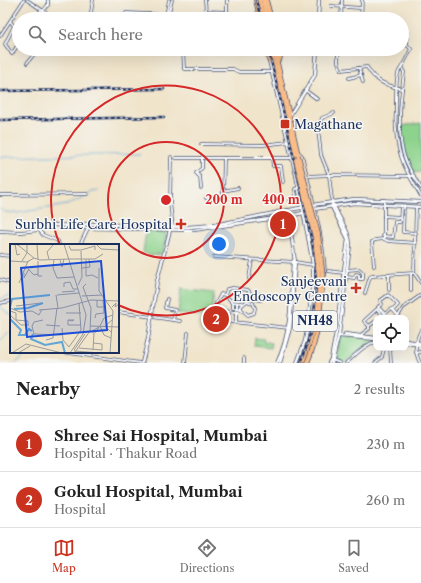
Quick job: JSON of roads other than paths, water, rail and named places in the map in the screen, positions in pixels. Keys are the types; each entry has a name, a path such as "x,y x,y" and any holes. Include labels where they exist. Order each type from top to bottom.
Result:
{"highway":[{"path":"255,0 259,12"},
{"path":"259,0 260,12"},
{"path":"263,0 266,12"},
{"path":"266,0 269,12"},
{"path":"268,56 269,60 275,63 280,58 280,56"},
{"name":"NH48","path":"272,56 290,115 295,152 294,158 315,238 321,278 315,326 302,363"},
{"name":"NH48","path":"274,56 274,71 318,234 321,278 318,326 308,362"}],"main road":[{"path":"294,158 304,213 314,248 317,275 321,278 325,275 324,253 316,209 302,156 295,152"}],"street":[{"path":"16,12 23,0"},
{"path":"28,0 42,10 48,5 48,0"},
{"path":"93,0 93,12"},
{"path":"168,12 171,0"},
{"path":"205,0 206,11 227,12 227,0"},
{"path":"318,12 319,0"},
{"path":"341,12 342,0"},
{"path":"362,0 362,12"},
{"path":"331,6 362,8"},
{"path":"0,36 12,19"},
{"path":"12,30 6,44 12,54"},
{"path":"27,63 32,56"},
{"path":"183,56 184,69 234,69 239,72 274,71"},
{"path":"269,56 274,71 288,142 295,152"},
{"path":"290,115 315,75 316,56"},
{"path":"338,56 340,70 368,67 370,73 382,84 402,89"},
{"path":"407,56 402,69 399,71 396,99 396,128 399,154 408,176 421,196"},
{"path":"359,68 363,82"},
{"path":"402,69 404,72 400,128 403,153 411,172 421,188"},
{"path":"399,71 404,72"},
{"path":"349,78 361,75"},
{"path":"305,90 317,99"},
{"path":"396,99 401,99"},
{"path":"334,113 322,118 318,129 321,155 328,175 333,203 339,220 349,239 338,334 332,362 340,363"},
{"path":"201,144 263,145 288,142"},
{"path":"399,154 403,153"},
{"path":"69,353 141,363 148,339 157,281 172,229 170,203 171,157"},
{"path":"201,188 200,177 196,173 202,168 202,157"},
{"path":"176,158 294,158 298,188 303,207"},
{"path":"206,198 223,196 224,158"},
{"path":"272,158 272,166 281,166 283,182"},
{"path":"407,173 411,172"},
{"path":"308,176 414,176"},
{"path":"223,191 238,188"},
{"path":"296,197 295,189 298,188"},
{"path":"0,195 87,194"},
{"path":"290,200 300,197"},
{"path":"384,202 421,207"},
{"path":"383,238 384,202"},
{"path":"53,225 88,228 194,230 314,204 421,202"},
{"path":"222,225 289,216 304,213 333,203"},
{"path":"374,266 372,242 383,238 393,237 395,222 400,222 402,205"},
{"path":"402,205 403,232 416,233"},
{"path":"416,207 414,273 421,283"},
{"path":"280,363 289,328 294,262 294,247 288,210"},
{"path":"297,363 305,341 313,280 304,213"},
{"path":"270,214 272,219"},
{"path":"384,216 400,217"},
{"path":"75,226 89,224 141,228"},
{"path":"80,244 89,224"},
{"path":"0,231 21,232 39,230 43,235 58,241 59,244"},
{"path":"383,238 388,241 416,243"},
{"path":"0,255 10,256"},
{"path":"214,256 294,262 312,265"},
{"path":"249,279 252,260"},
{"path":"328,271 346,272 359,269 360,272 363,273 363,279 359,279 359,274 355,274 354,278 347,277"},
{"path":"343,292 347,277 346,272"},
{"path":"365,293 370,277 375,275 414,273"},
{"path":"411,274 411,291"},
{"path":"389,275 389,290"},
{"path":"0,280 10,283"},
{"path":"225,296 228,288 246,290 251,293 250,299"},
{"path":"236,312 221,311 218,309 216,303 221,294 232,302 242,303 243,299 260,300 262,298 260,294"},
{"path":"388,295 398,305 393,310 391,309 385,314 378,307 382,304 380,301 388,295"},
{"path":"399,315 403,308 421,295"},
{"path":"225,296 232,304 233,308 241,309 246,314 250,315 254,313 255,308 253,303 247,301 241,306 241,309"},
{"path":"167,299 165,308 175,310 173,320"},
{"path":"0,302 10,301"},
{"path":"235,323 237,303"},
{"path":"368,326 364,321 377,309 382,315"},
{"path":"393,310 397,315"},
{"path":"220,321 221,311"},
{"path":"119,312 180,321"},
{"path":"213,320 289,328"},
{"path":"362,336 362,334 369,329 368,326 373,323"},
{"path":"277,363 289,328"},
{"path":"420,363 416,353 416,343 421,330"},
{"path":"185,363 188,333"},
{"path":"338,334 362,336 373,339"},
{"path":"338,334 373,340"},
{"path":"346,363 373,341"},
{"path":"409,342 421,344"},
{"path":"375,363 382,357 383,351"},
{"path":"390,351 391,363"},
{"path":"416,353 421,352"},
{"path":"244,358 244,363"}],"waterway":[{"path":"0,157 140,154"},
{"path":"0,209 5,212 17,213 67,205 93,192 99,191"},
{"path":"0,300 10,295"},
{"path":"0,303 0,307 10,314"},
{"path":"0,340 10,333"},
{"path":"16,363 30,353"}],"railway":[{"path":"256,0 259,12"},
{"path":"270,56 284,114 315,261 315,305 310,334 301,363"},
{"path":"0,91 164,89"},
{"path":"0,120 164,117"}],"place":[{"name":"Magathane","path":"285,124"},
{"name":"Surbhi Life Care Hospital","path":"181,224"},
{"name":"Shree Sai Hospital, Mumbai","path":"283,224"},
{"name":"Sanjeevani Endoscopy Centre","path":"356,288"},
{"name":"Gokul Hospital, Mumbai","path":"216,319"}]}
